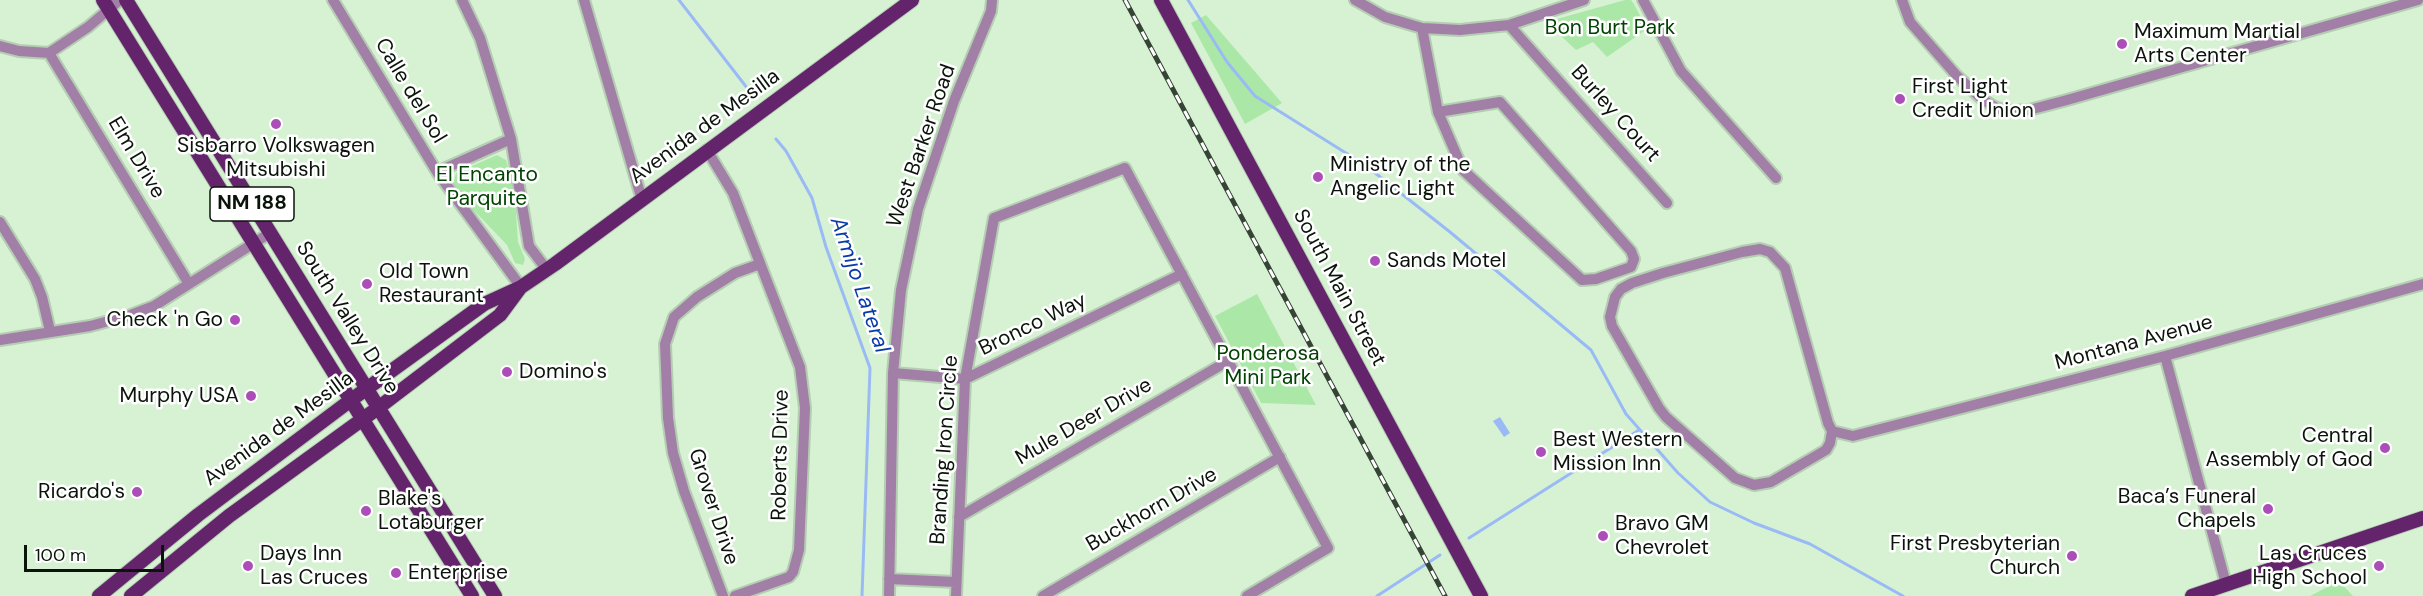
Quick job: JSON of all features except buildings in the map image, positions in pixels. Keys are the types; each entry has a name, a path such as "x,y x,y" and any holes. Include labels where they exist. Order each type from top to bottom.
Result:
{"main road":[{"name":"South Valley Drive","path":"126,0 495,596"},
{"name":"Avenida de Mesilla","path":"99,596 212,504 351,400 484,304 521,287 546,270 912,0"},
{"name":"South Main Street","path":"1161,0 1481,596"},
{"name":"South Valley Drive","path":"111,3 254,243 472,596"},
{"name":"Avenida de Mesilla","path":"131,596 229,516 378,408 500,315 521,287"},
{"path":"2192,596 2423,518"},
{"path":"134,567 148,581"}],"street":[{"name":"Calle del Sol","path":"333,0 436,172 521,287"},
{"path":"462,0 480,38 511,140 529,246 546,270"},
{"path":"584,0 642,200"},
{"name":"West Barker Road","path":"889,596 893,373 901,290 918,209 954,101 991,11 992,0"},
{"path":"1355,0 1385,17 1422,28 1460,30 1509,25 1584,0"},
{"path":"1643,0 1681,71 1776,177"},
{"path":"1902,0 1910,22 1957,76 1982,99 1996,108 2012,111 2029,110 2418,0"},
{"path":"0,46 19,51 49,53 111,3"},
{"name":"Burley Court","path":"1509,25 1667,203"},
{"path":"1422,28 1438,112 1463,170 1582,280 1596,279 1631,267 1634,259 1631,251 1500,102 1438,112"},
{"name":"Elm Drive","path":"49,53 189,284"},
{"path":"436,172 511,140"},
{"name":"Roberts Drive","path":"707,150 733,193 800,367 805,408 799,550 793,572 789,577 735,596"},
{"name":"Branding Iron Circle","path":"956,596 965,379 994,218 1125,168 1328,548 1247,596"},
{"path":"0,222 35,279 50,331"},
{"path":"0,340 90,326 154,306 270,233"},
{"path":"1760,249 1770,252 1785,268 1832,431 1826,450 1771,482 1754,484 1735,478 1666,417 1659,408 1612,326 1610,317 1615,297 1621,289 1632,283 1663,273 1742,252 1760,249"},
{"name":"Grover Drive","path":"723,596 684,491 673,453 668,418 665,344 674,318 697,297 735,273 760,264"},
{"name":"Bronco Way","path":"893,373 965,379 1182,274"},
{"name":"Montana Avenue","path":"1832,431 1853,436 2165,356 2423,284"},
{"path":"2165,356 2226,584"},
{"name":"Mule Deer Drive","path":"959,517 1228,361"},
{"name":"Buckhorn Drive","path":"1043,596 1280,457"},
{"path":"890,579 956,582"}],"green space":[{"name":"Bon Burt Park","path":"1631,0 1647,29 1607,57 1593,42 1576,50 1546,22"},
{"path":"1206,15 1282,103 1245,124 1191,23"},
{"name":"El Encanto Parquite","path":"497,155 506,160 514,185 518,242 525,259 523,265 515,263 507,245 464,200 453,184 456,173"},
{"name":"Ponderosa Mini Park","path":"1257,294 1316,405 1261,403 1215,316"},
{"path":"2339,581 2353,596 2310,596"}],"water":[{"path":"1500,417 1510,433 1504,437 1493,421"}],"waterway":[{"name":"Armijo Lateral","path":"679,0 751,93"},
{"path":"1188,0 1227,62 1255,96 1365,165 1450,232 1591,350 1626,414 1678,473 1710,502 1754,523 1810,544 1903,596"},
{"name":"Armijo Lateral","path":"776,139 786,151 812,198 826,247 870,368 862,596"},
{"name":"Armijo Lateral","path":"1469,538 1639,430"},
{"name":"Armijo Lateral","path":"1377,596 1440,555"}],"railway":[{"path":"1125,0 1445,596"}],"place":[{"name":"Maximum Martial Arts Center","path":"2122,44"},
{"name":"First Light Credit Union","path":"1900,99"},
{"name":"Sisbarro Volkswagen Mitsubishi","path":"276,124"},
{"name":"Ministry of the Angelic Light","path":"1318,177"},
{"name":"Sands Motel","path":"1375,261"},
{"name":"Old Town Restaurant","path":"367,284"},
{"name":"Check 'n Go","path":"235,320"},
{"name":"Domino's","path":"507,372"},
{"name":"Murphy USA","path":"251,396"},
{"name":"Central Assembly of God","path":"2385,448"},
{"name":"Best Western Mission Inn","path":"1541,452"},
{"name":"Ricardo's","path":"137,492"},
{"name":"Baca’s Funeral Chapels","path":"2268,509"},
{"name":"Blake's Lotaburger","path":"366,511"},
{"name":"Bravo GM Chevrolet","path":"1603,536"},
{"name":"First Presbyterian Church","path":"2072,556"},
{"name":"Days Inn Las Cruces","path":"248,566"},
{"name":"Las Cruces High School","path":"2379,566"},
{"name":"Enterprise","path":"396,573"}]}
